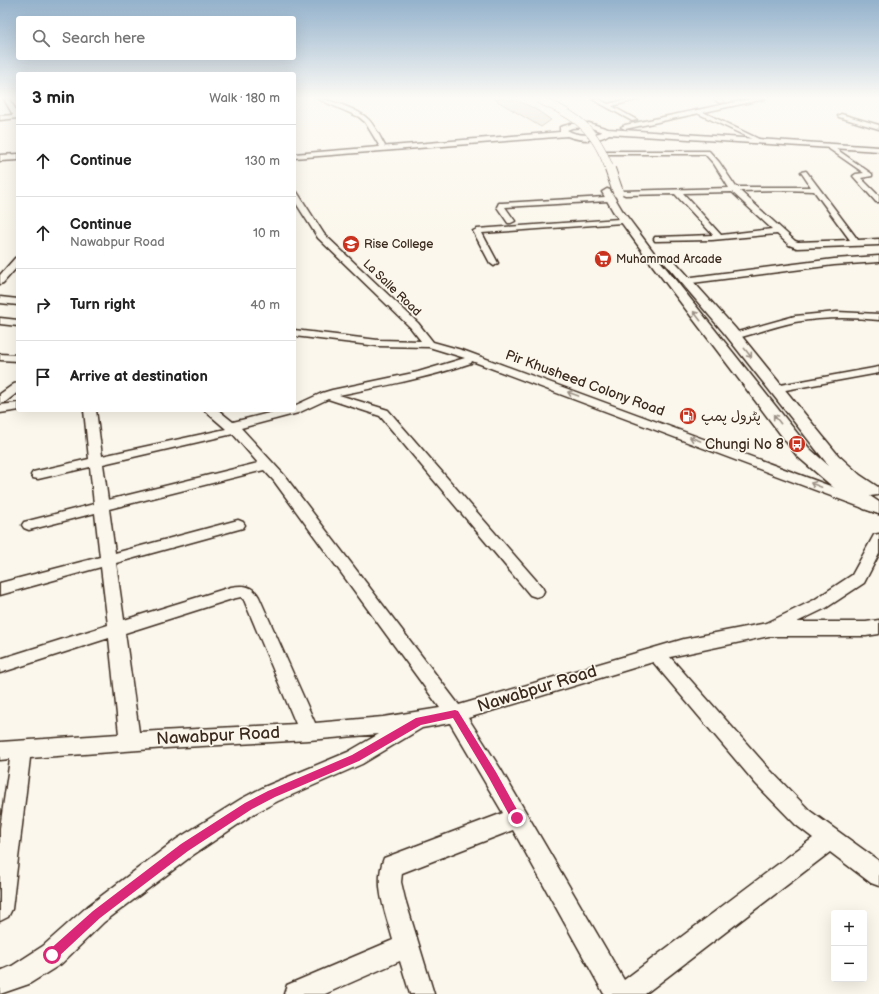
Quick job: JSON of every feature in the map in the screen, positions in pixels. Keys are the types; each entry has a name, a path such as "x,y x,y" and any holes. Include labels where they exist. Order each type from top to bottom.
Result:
{"main road":[{"path":"296,152 390,145"},
{"path":"296,156 414,145"},
{"path":"592,145 599,166"},
{"path":"599,145 626,209 730,331 832,459 854,479 879,495"},
{"path":"819,145 879,149"},
{"path":"0,158 16,158"},
{"path":"0,162 16,161"},
{"path":"605,185 607,192 618,210 657,264 803,452 839,483 870,505 879,509"}],"street":[{"path":"827,146 870,175 856,176 879,200"},
{"path":"608,152 706,152 717,163 734,190 792,243 797,245 879,242"},
{"path":"804,172 856,243"},
{"path":"625,193 816,189"},
{"path":"678,192 719,237"},
{"name":"La Salle Road","path":"296,197 321,236 409,320 430,344"},
{"path":"511,221 501,207 502,205 604,200"},
{"path":"494,263 476,231 619,221"},
{"path":"658,240 719,237 778,231"},
{"path":"692,280 834,262 879,259"},
{"path":"16,262 0,281 16,274"},
{"path":"0,300 16,302"},
{"path":"738,335 794,319 808,317 879,317"},
{"path":"0,321 16,323"},
{"path":"296,333 378,342 430,344"},
{"name":"Pir Khusheed Colony Road","path":"430,344 879,509"},
{"path":"0,357 16,358"},
{"path":"296,409 316,402 326,395 336,392 438,371 464,357"},
{"path":"780,388 879,370"},
{"path":"0,400 16,388"},
{"path":"326,395 384,413 536,591"},
{"path":"0,410 16,407"},
{"path":"90,412 130,741"},
{"path":"213,412 233,428 279,478 455,714 493,775 618,994"},
{"path":"38,475 233,428 287,412"},
{"path":"29,525 267,465"},
{"path":"0,589 238,524"},
{"path":"769,629 820,604 858,579 879,539"},
{"path":"0,666 232,593 244,591 251,597 310,732"},
{"name":"Nawabpur Road","path":"10,751 130,741 310,732 419,721 455,714 684,646 769,629 866,629 879,627"},
{"path":"657,654 763,777 803,818 879,875"},
{"path":"0,983 20,975 52,955 96,914 185,847 248,806 272,794 356,758 419,721"},
{"path":"0,909 10,751"},
{"path":"422,994 407,946 390,882 392,866 517,818"},
{"path":"625,994 831,838"},
{"path":"296,994 407,946"}],"place":[{"name":"Rise College","path":"351,244"},
{"name":"Muhammad Arcade","path":"603,259"},
{"name":"پٹرول پمپ","path":"688,416"},
{"name":"Chungi No 8","path":"797,444"}],"route":[{"path":"52,955 96,914 185,847 248,806 272,794 356,758 419,721 455,714 493,775 517,818"}]}
